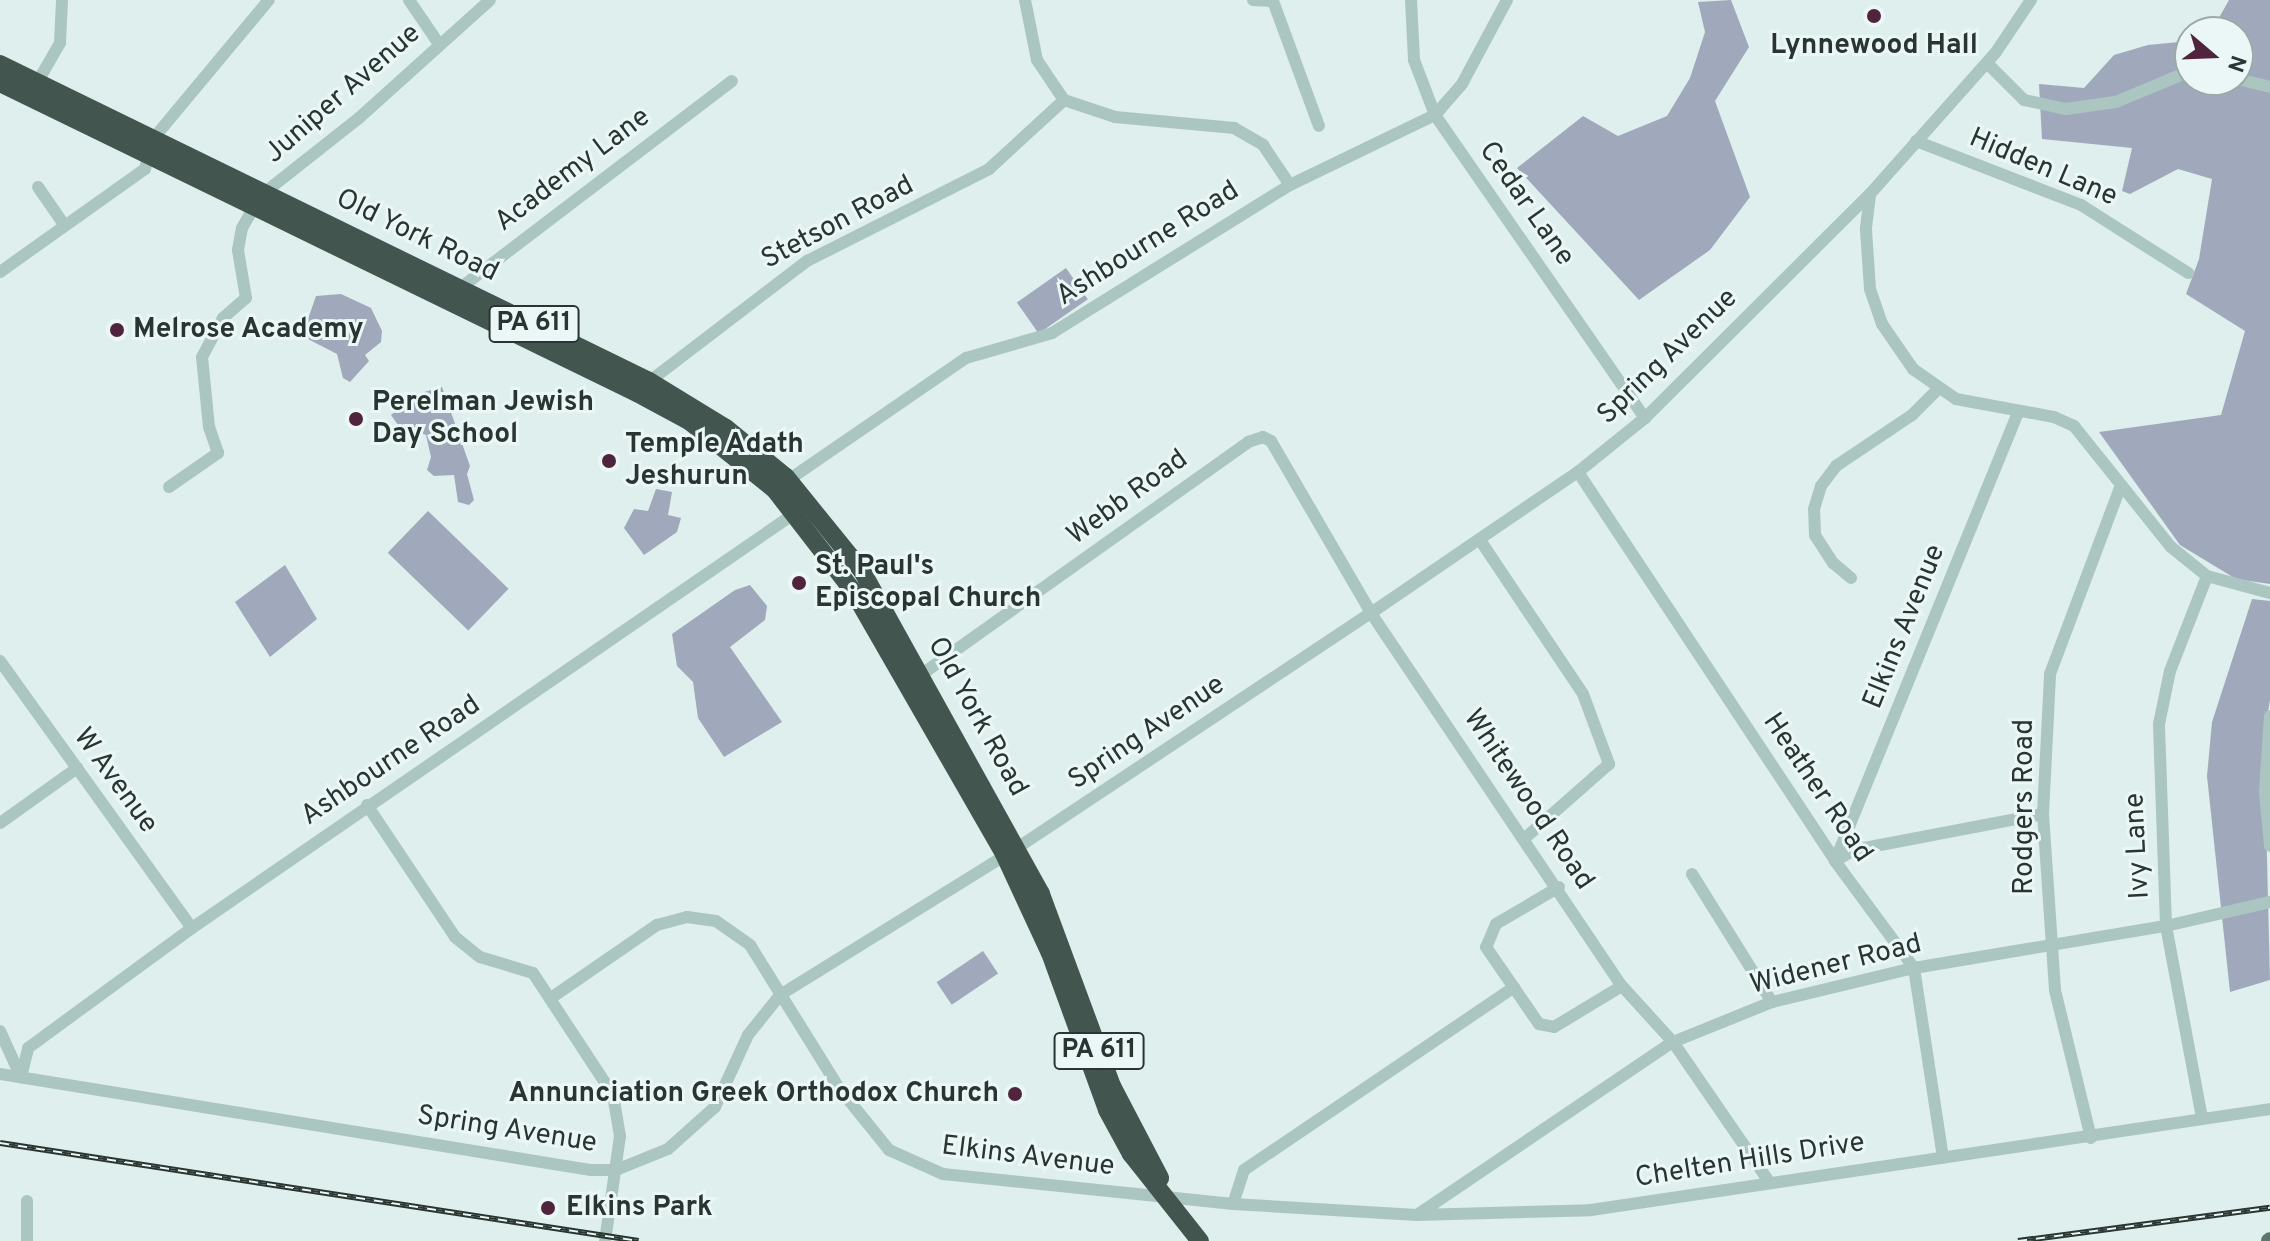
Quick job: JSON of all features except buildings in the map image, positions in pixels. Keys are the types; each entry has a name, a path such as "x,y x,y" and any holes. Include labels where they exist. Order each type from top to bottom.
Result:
{"highway":[{"name":"Old York Road","path":"0,64 153,148"},
{"name":"Old York Road","path":"0,83 153,148 259,200 446,301 643,387"},
{"name":"Old York Road","path":"259,200 460,288 643,387 782,485 862,571 923,675 1010,851 1107,1110 1131,1154 1172,1201 1200,1241"},
{"name":"Old York Road","path":"802,508 1010,851"}],"street":[{"path":"37,83 60,43 62,0"},
{"path":"0,272 145,169 153,148 269,0"},
{"path":"409,0 439,44"},
{"name":"Juniper Avenue","path":"169,487 218,453 209,427 202,357 223,318 246,298 238,250 242,228 259,200 359,118 490,0"},
{"path":"1025,0 1037,60 1064,100 1115,117 1234,128 1263,145 1290,185"},
{"path":"1253,0 1273,1 1319,126"},
{"name":"Cedar Lane","path":"1411,0 1414,60 1435,115 1645,418"},
{"name":"Ashbourne Road","path":"782,485 966,358 1052,333 1290,185 1435,115 1462,84 1507,0"},
{"name":"Spring Avenue","path":"0,1074 616,1170 668,1149 702,1123 715,1107 748,1035 780,995 1010,851 1371,613 1578,472 1645,418 1870,194 1987,63 2031,0"},
{"path":"1987,63 2024,100 2066,109 2116,102 2174,78"},
{"name":"Academy Lane","path":"446,301 732,81"},
{"name":"Stetson Road","path":"643,387 807,261 989,169 1064,100"},
{"name":"Hidden Lane","path":"1916,141 2081,205 2188,273"},
{"path":"38,187 65,226"},
{"path":"1870,194 1866,262 1877,312 1899,352 1937,390 1956,399 2054,417 2080,430 2171,547 2207,576 2270,593"},
{"path":"1851,578 1833,563 1815,535 1814,509 1821,486 1836,466 1912,415 1937,390"},
{"name":"Elkins Avenue","path":"1835,861 2019,411"},
{"name":"Whitewood Road","path":"1263,437 1277,448 1371,613 1559,887 1622,986 1673,1042 1768,1180"},
{"name":"Webb Road","path":"906,684 923,675 1248,442 1263,437"},
{"name":"Heather Road","path":"1578,472 1835,861 1914,968 1943,1158"},
{"name":"Rodgers Road","path":"2091,1138 2055,990 2049,946 2050,882 2043,814 2050,674 2121,485"},
{"name":"Ashbourne Road","path":"21,1077 28,1048 192,928 802,508"},
{"path":"1480,540 1583,694 1609,764 1525,838"},
{"name":"Ivy Lane","path":"2202,1118 2166,926 2158,802 2161,706 2207,576"},
{"name":"W Avenue","path":"3,670 192,928"},
{"path":"2270,716 2265,792 2270,846"},
{"path":"0,823 77,768"},
{"path":"367,805 455,937 480,957 533,973 613,1095 620,1136 605,1241"},
{"path":"1835,861 1854,850 2043,814"},
{"path":"1692,874 1772,1002"},
{"path":"1559,887 1496,924 1486,947 1539,1024 1554,1027 1622,986"},
{"name":"Widener Road","path":"1417,1215 1673,1042 1772,1002 1914,968 2166,926 2270,902"},
{"name":"Elkins Avenue","path":"551,998 657,925 687,917 716,921 740,934 861,1121 889,1150 943,1174 1172,1201 1233,1204"},
{"path":"1233,1204 1244,1170 1514,987"},
{"path":"0,1031 21,1077"},
{"name":"Chelten Hills Drive","path":"1233,1204 1417,1215 1591,1210 1768,1180 2091,1138 2270,1109"},
{"path":"27,1201 27,1241"}],"shaded area":[{"path":"1731,0 1749,47 1715,101 1750,197 1710,250 1639,300 1517,168 1583,116 1618,136 1667,116 1690,78 1705,32 1698,2"},
{"path":"2229,0 2270,0 2270,584 2236,579 2180,545 2099,432 2221,415 2245,331 2186,294 2199,259 2212,179 2178,169 2130,194 2122,191 2132,148 2042,139 2039,84 2084,88 2114,55 2148,45 2174,43 2174,96 2254,96 2254,16 2220,16"},
{"path":"1066,268 1088,299 1039,334 1017,302"},
{"path":"341,294 371,308 382,331 381,342 365,355 369,361 350,382 343,378 337,354 302,336 316,296"},
{"path":"442,387 470,466 467,474 474,500 469,505 458,502 454,475 434,476 427,470 431,457 426,435 398,425 391,415 417,394"},
{"path":"656,489 672,492 668,515 681,518 677,532 644,555 624,528 634,509 648,511"},
{"path":"428,511 509,589 468,631 388,553"},
{"path":"285,565 317,619 270,657 235,602"},
{"path":"750,585 767,606 765,620 730,647 782,722 724,757 698,718 693,682 677,666 672,634 735,590"},
{"path":"2252,599 2270,601 2270,700 2264,736 2270,980 2230,992 2207,776 2212,722"},
{"path":"983,951 998,973 952,1005 937,982"}],"railway":[{"path":"0,1143 639,1241"},
{"path":"2018,1241 2270,1208"}],"place":[{"name":"Lynnewood Hall","path":"1874,16"},
{"name":"Melrose Academy","path":"117,330"},
{"name":"Perelman Jewish Day School","path":"356,419"},
{"name":"Temple Adath Jeshurun","path":"609,461"},
{"name":"St. Paul's Episcopal Church","path":"799,583"},
{"name":"Annunciation Greek Orthodox Church","path":"1015,1094"},
{"name":"Elkins Park","path":"548,1208"}]}
